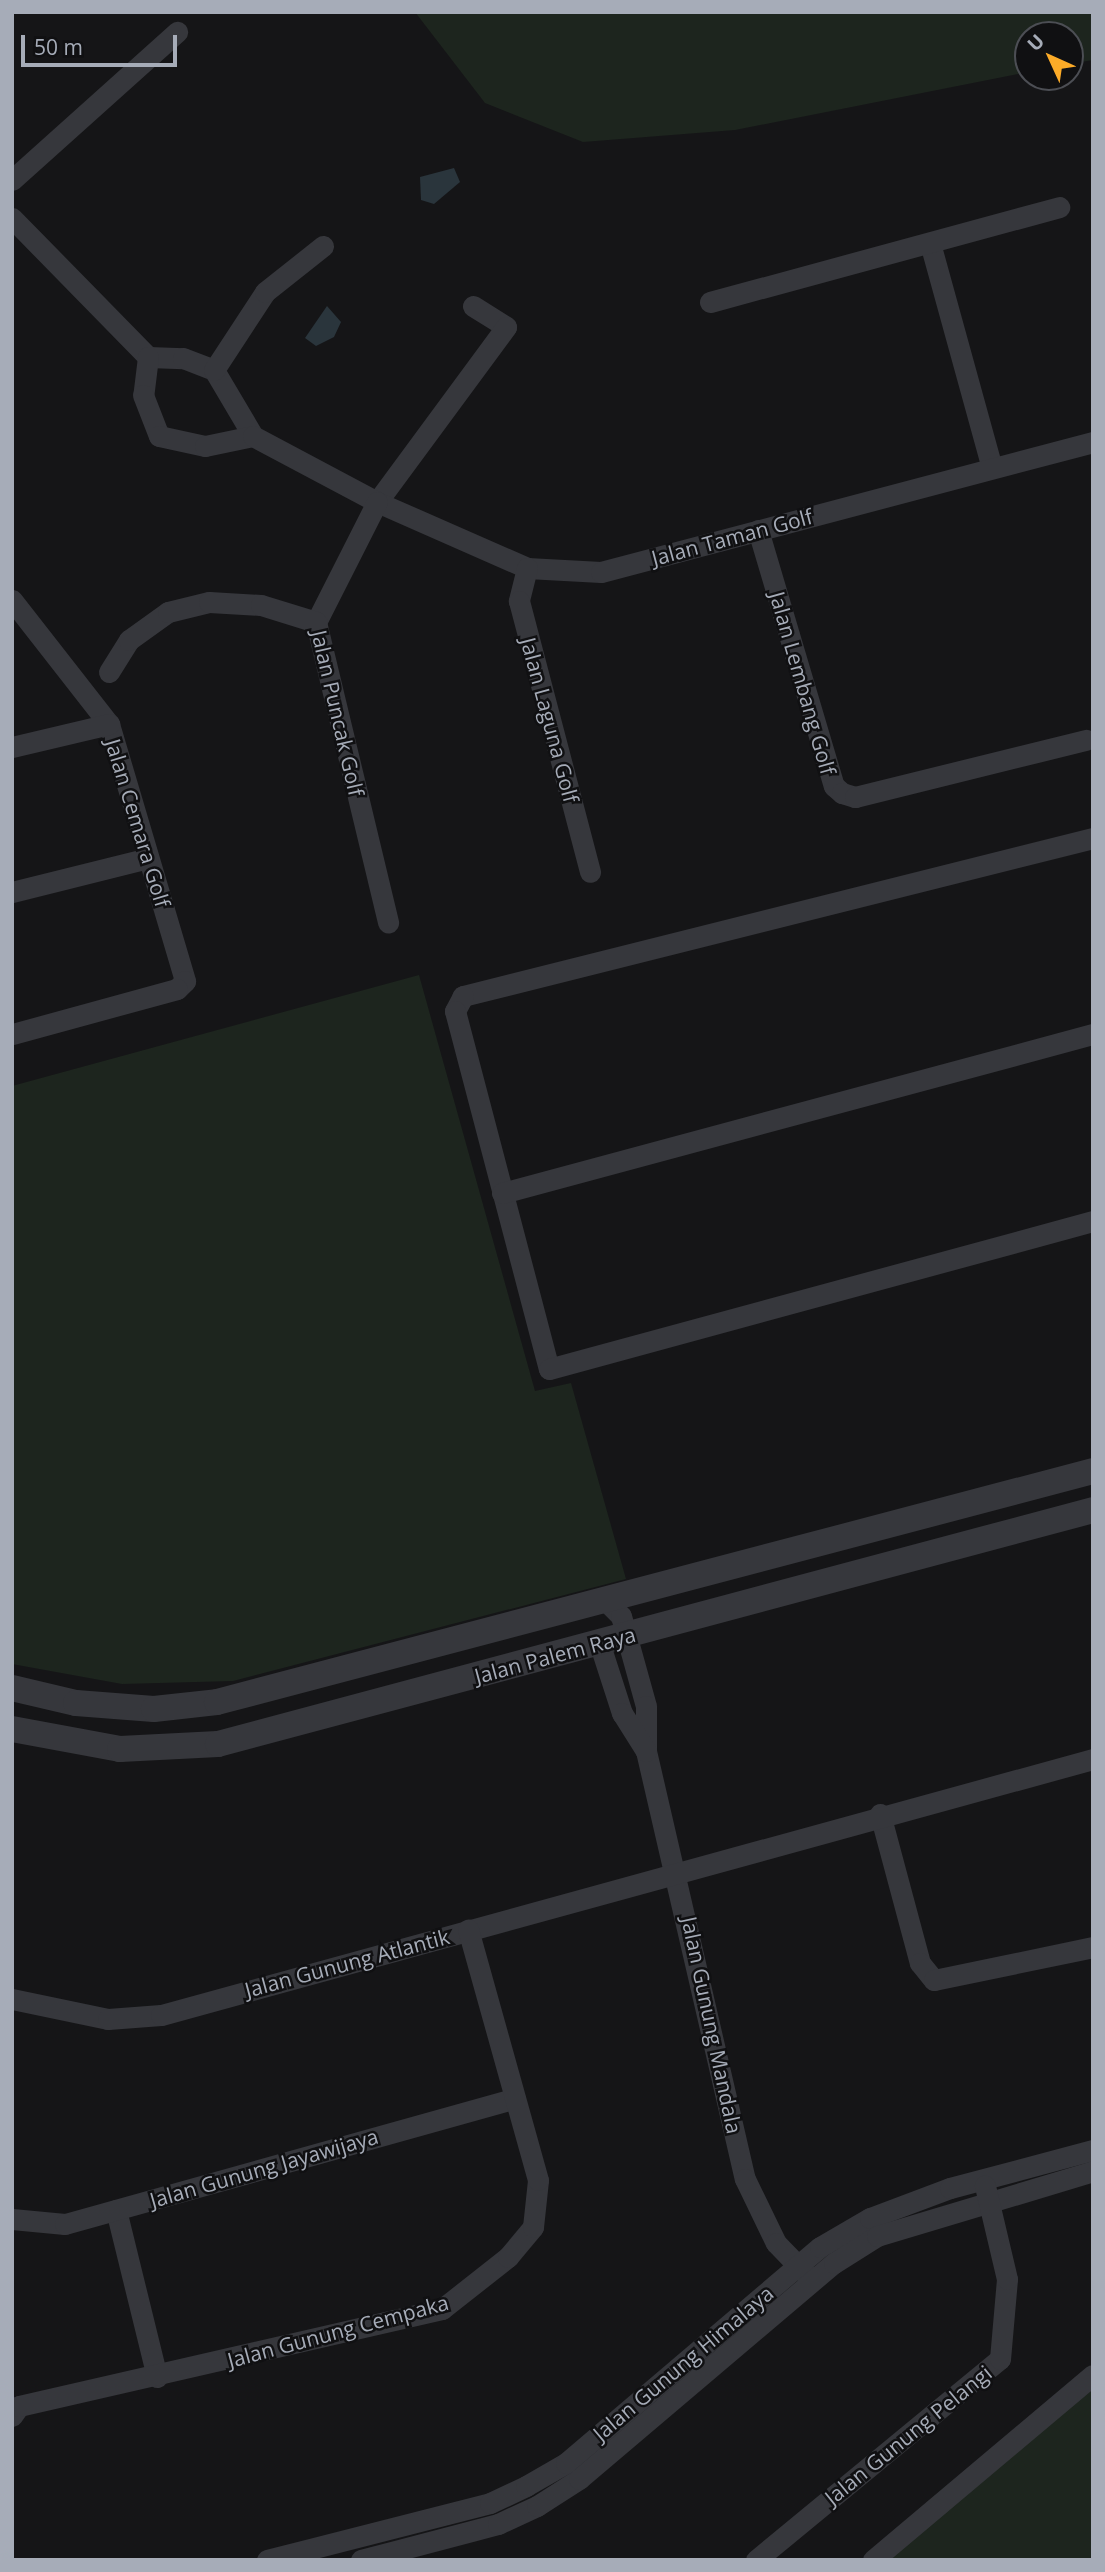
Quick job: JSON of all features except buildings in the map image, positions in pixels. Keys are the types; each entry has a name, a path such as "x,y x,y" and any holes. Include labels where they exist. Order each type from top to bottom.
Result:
{"street":[{"path":"12,180 177,32"},
{"path":"710,302 1059,206"},
{"path":"12,218 148,356 183,358 214,370 253,436 377,502"},
{"path":"930,243 992,468"},
{"path":"214,370 265,292 323,246"},
{"name":"Jalan Puncak Golf","path":"388,923 316,622 377,502 506,327 472,306"},
{"path":"148,356 144,395 159,436 181,446 205,446 253,436"},
{"name":"Jalan Taman Golf","path":"377,502 527,568 601,572 1093,442"},
{"name":"Jalan Lembang Golf","path":"758,530 834,786 842,793 855,797 1086,740"},
{"name":"Jalan Laguna Golf","path":"527,568 519,601 590,872"},
{"name":"Jalan Cemara Golf","path":"12,600 108,724 184,970 185,981 177,989 12,1034"},
{"path":"109,672 129,640 168,612 209,603 261,605 316,622"},
{"path":"12,747 108,724"},
{"path":"1093,838 463,996 454,1011 549,1369 1093,1221"},
{"path":"12,892 148,858"},
{"path":"502,1193 1093,1034"},
{"name":"Jalan Palem Raya","path":"12,1688 76,1703 154,1709 217,1702 1093,1471"},
{"name":"Jalan Palem Raya","path":"12,1729 120,1749 218,1744 675,1624 1093,1510"},
{"path":"663,1586 654,1607 675,1624"},
{"name":"Jalan Gunung Mandala","path":"606,1601 621,1616 646,1706 646,1751 679,1873 745,2179 761,2219 806,2273"},
{"name":"Jalan Gunung Mandala","path":"599,1642 622,1713 646,1751"},
{"name":"Jalan Gunung Atlantik","path":"12,1999 108,2019 161,2015 679,1873 880,1814 1093,1759"},
{"path":"880,1814 920,1963 934,1980 1093,1947"},
{"name":"Jalan Gunung Cempaka","path":"14,2407 157,2377 442,2309 465,2296 533,2227 540,2205 515,2098 468,1930"},
{"name":"Jalan Gunung Jayawijaya","path":"12,2218 65,2224 515,2098"},
{"name":"Jalan Gunung Himalaya","path":"986,2189 1093,2150"},
{"name":"Jalan Gunung Himalaya","path":"361,2560 498,2524 537,2506 579,2479 870,2218 986,2189 1093,2171"},
{"name":"Jalan Gunung Pelangi","path":"756,2560 1000,2359 1007,2279 986,2189"},
{"path":"116,2210 157,2377"},
{"name":"Jalan Gunung Himalaya","path":"267,2560 490,2502 526,2486 566,2463 806,2273"},
{"path":"873,2560 1093,2375"}],"shaded area":[{"path":"415,12 1093,12 1093,60 1084,62 1084,21 1014,21 1014,75 735,130 583,142 485,103"},
{"path":"454,168 460,182 434,204 421,200 420,177"},
{"path":"327,306 341,322 334,337 316,346 305,338"},
{"path":"419,975 535,1391 571,1383 626,1579 233,1681 122,1684 12,1664 12,1086"},
{"path":"1093,2368 1093,2560 867,2560"}]}
